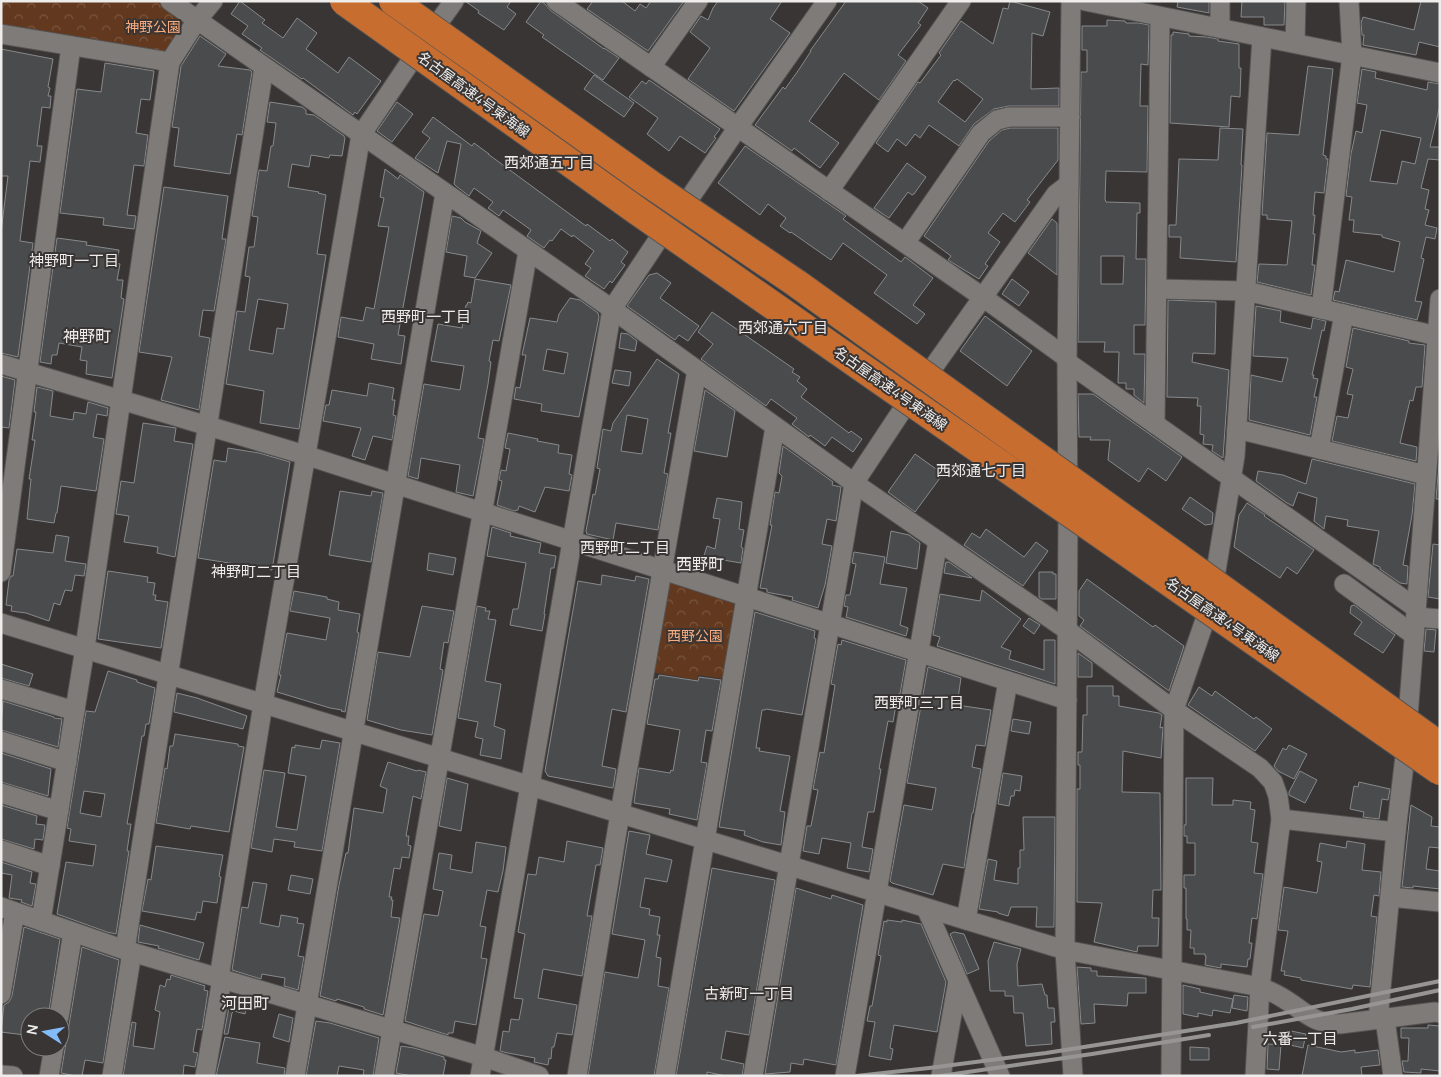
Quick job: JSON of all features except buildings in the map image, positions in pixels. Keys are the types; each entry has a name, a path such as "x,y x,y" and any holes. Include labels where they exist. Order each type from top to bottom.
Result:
{"highway":[{"name":"名古屋高速4号東海線","path":"344,1 645,216 1440,771"},
{"path":"370,1 459,62 692,231 768,281 799,313 974,436"},
{"name":"名古屋高速4号東海線","path":"393,1 650,184 804,289 1440,746"},
{"path":"932,382 1029,468 1238,614"}],"street":[{"path":"170,1 612,309 854,483 1067,630 1174,710 1260,768 1273,782 1278,796 1282,819 1260,987 1255,1076"},
{"path":"41,921 85,648 170,62 197,20 212,1"},
{"path":"205,1076 263,704 361,135 454,1"},
{"path":"651,67 698,1"},
{"path":"480,1076 612,309 660,237 690,199 827,1"},
{"path":"829,190 961,1"},
{"path":"1071,1 1067,360 1065,950 1073,1076"},
{"path":"1085,1 1150,10 1220,28 1440,73"},
{"path":"1220,1 1220,28"},
{"path":"1294,43 1296,1"},
{"path":"1322,309 1352,55 1349,1"},
{"path":"569,5 651,67 984,298 1155,424 1232,478 1415,620"},
{"path":"1150,10 1157,289 1155,424"},
{"path":"1,34 170,62"},
{"path":"1216,571 1235,456 1262,37"},
{"path":"1,572 71,46"},
{"path":"112,1076 169,674 264,67"},
{"path":"904,244 981,133 997,120 1009,117 1070,117"},
{"path":"932,382 984,298 1056,194 1069,184"},
{"path":"295,1076 445,193"},
{"path":"384,1076 528,251"},
{"path":"1157,289 1246,291 1344,314 1438,342"},
{"path":"1392,1076 1382,1019 1390,896 1405,756 1440,299"},
{"path":"1319,449 1344,314"},
{"path":"1,364 305,455 1067,700"},
{"path":"577,1076 620,813 697,370"},
{"path":"753,1076 854,483 903,409"},
{"path":"666,1076 775,427"},
{"path":"1237,429 1426,475"},
{"path":"845,1076 938,541"},
{"path":"1344,584 1415,620 1440,619"},
{"path":"1171,1076 1174,710 1206,618"},
{"path":"1,623 1065,950 1260,987 1280,996 1317,1021 1327,1024 1434,1012 1440,1013"},
{"path":"966,920 1008,681"},
{"path":"1,689 75,711"},
{"path":"1,741 67,762"},
{"path":"1,793 59,811"},
{"path":"1282,819 1396,832"},
{"path":"1,850 50,866"},
{"path":"1390,896 1440,902"},
{"path":"926,908 1000,1076"},
{"path":"1,994 8,909 129,951 484,1057 539,1076"},
{"path":"61,1007 73,932"},
{"path":"941,1076 958,981"},
{"path":"49,1076 52,1057"},
{"path":"1,1074 13,1076"}],"green space":[{"name":"神野公園","path":"2,1 160,1 184,18 185,26 166,52 1,26"},
{"name":"西野公園","path":"671,580 734,600 737,607 725,679 698,675 697,680 651,672 666,583"}],"railway":[{"path":"856,1076 1046,1053 1236,1023 1440,981"},
{"path":"1253,1027 1352,1009 1440,990"},
{"path":"940,1076 1209,1035"}],"district":[{"name":"西郊通五丁目","path":"549,162"},
{"name":"神野町一丁目","path":"74,260"},
{"name":"西野町一丁目","path":"426,316"},
{"name":"西郊通六丁目","path":"783,327"},
{"name":"神野町","path":"87,336"},
{"name":"西郊通七丁目","path":"981,470"},
{"name":"西野町二丁目","path":"625,547"},
{"name":"西野町","path":"700,564"},
{"name":"神野町二丁目","path":"256,571"},
{"name":"西野町三丁目","path":"919,702"},
{"name":"古新町一丁目","path":"749,993"},
{"name":"河田町","path":"245,1003"},
{"name":"六番一丁目","path":"1300,1038"}]}
